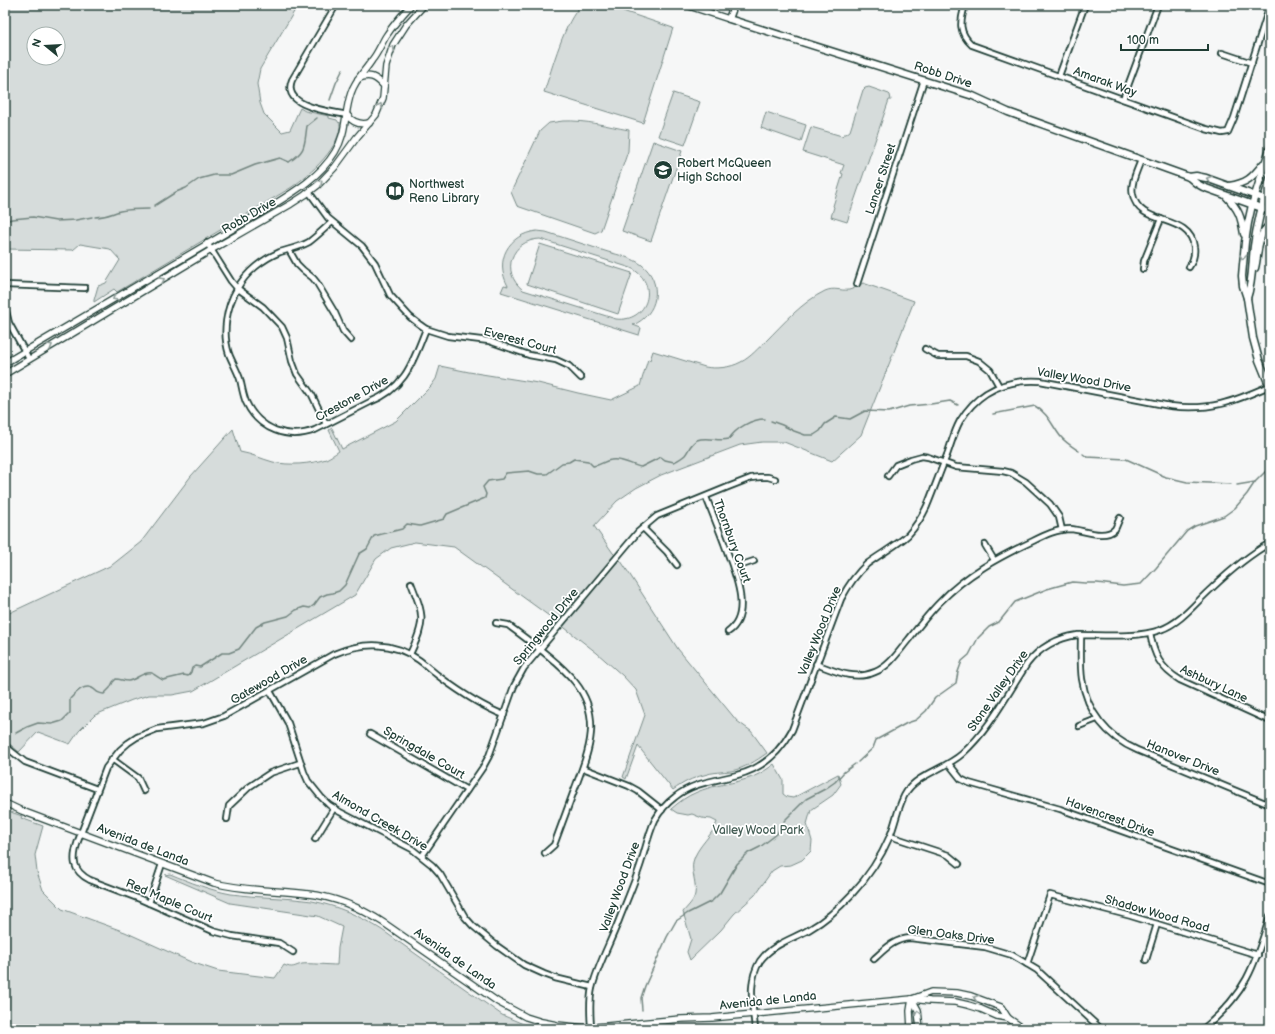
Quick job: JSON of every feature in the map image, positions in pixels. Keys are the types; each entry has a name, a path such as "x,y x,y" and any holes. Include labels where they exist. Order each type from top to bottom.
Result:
{"main road":[{"path":"729,19 734,5"},
{"name":"Robb Drive","path":"729,19 973,96 1008,112 1189,177 1203,187 1270,211"},
{"path":"1270,148 1252,205 1245,239 1242,282 1247,298 1256,350 1270,387"},
{"path":"1228,186 1241,184 1248,181 1266,162"},
{"name":"Robb Drive","path":"1189,177 1199,176 1267,200"},
{"path":"1252,275 1255,242 1261,208 1267,200 1270,179"},
{"path":"1225,195 1239,212 1245,239"},
{"path":"1247,298 1257,260 1261,236 1264,230 1270,225"}],"street":[{"path":"336,5 294,76 290,87 292,96 298,102 308,106 347,115 351,120 359,124 369,123"},
{"name":"Robb Drive","path":"5,363 294,191 315,175 329,161 344,134 347,106 358,79 375,56 392,27 411,5"},
{"name":"Robb Drive","path":"5,374 309,192 321,182 336,166 376,115 383,98 386,66 393,45 399,34 424,5"},
{"name":"Robb Drive","path":"686,5 729,19"},
{"name":"Amarak Way","path":"965,5 961,18 962,30 968,40 978,47 1206,129 1222,133 1226,133 1230,128 1252,63"},
{"path":"1059,76 1086,5"},
{"path":"1123,99 1158,5"},
{"path":"1222,53 1252,63 1270,5"},
{"path":"358,79 372,76 384,86"},
{"name":"Lancer Street","path":"857,284 924,80"},
{"path":"1142,160 1132,185 1134,200 1143,212 1182,227 1192,237 1194,253 1192,263 1189,267"},
{"name":"Everest Court","path":"309,192 332,222 362,246 375,263 390,295 410,317 426,329 448,336 489,341 529,356 556,360 569,366 581,378"},
{"path":"1143,270 1144,261 1161,219"},
{"name":"Crestone Drive","path":"332,222 308,242 274,255 259,263 244,278 237,288 228,312 226,343 247,404 257,417 270,428 288,434 307,433 378,398 397,385 408,371 426,329"},
{"path":"207,243 237,288 263,307 282,327 287,338 292,361 298,374 312,395 326,424"},
{"path":"290,250 297,264 317,283 335,313 343,331 351,340"},
{"path":"5,285 86,288"},
{"path":"5,307 9,323 29,359"},
{"path":"925,349 938,356 966,356 979,361 990,370 999,386"},
{"name":"Valley Wood Drive","path":"591,1027 590,1003 592,988 637,874 652,827 662,810 675,797 693,786 748,772 757,768 775,755 792,730 846,589 860,571 898,543 915,526 927,506 955,432 965,413 981,397 999,386 1018,381 1040,381 1170,406 1196,408 1224,404 1270,387"},
{"path":"888,476 896,465 916,457 928,457 960,468 1003,471 1019,476 1050,504 1059,517 1062,530"},
{"path":"706,497 751,478 768,477 775,479"},
{"name":"Thornbury Court","path":"664,513 706,497 737,578 740,594 738,623 728,632"},
{"name":"Springwood Drive","path":"422,856 431,846 467,790 484,767 514,686 519,677 622,550 643,528 657,516 664,513"},
{"path":"816,664 852,676 867,675 882,668 894,658 941,601 968,578 994,560 1046,534 1062,530 1071,529 1103,534 1114,529 1120,518"},
{"path":"643,528 667,552 677,565"},
{"name":"Stone Valley Drive","path":"755,1029 752,983 761,960 772,948 811,929 841,905 862,883 872,869 890,836 903,799 911,786 924,777 949,764 979,737 1033,656 1040,650 1058,640 1068,637 1081,635 1150,633 1160,630 1179,620 1227,574 1246,558 1270,543"},
{"path":"985,545 994,560"},
{"path":"733,568 754,561"},
{"path":"410,654 418,637 422,621 420,604 411,583"},
{"path":"496,623 508,625 540,650 576,683 586,701 591,721 592,731 588,753 583,768 554,845 545,853"},
{"name":"Ashbury Lane","path":"1150,633 1156,657 1166,670 1173,676 1270,721"},
{"name":"Hanover Drive","path":"1081,635 1082,677 1084,688 1091,709 1097,719 1112,735 1130,747 1270,805"},
{"name":"Gatewood Drive","path":"81,833 106,768 112,759 128,743 147,732 157,729 204,723 215,720 270,691 334,654 356,646 384,646 410,654 474,700 487,708 504,715"},
{"name":"Almond Creek Drive","path":"270,691 288,723 300,763 308,781 321,797 334,808 412,849 422,856 440,874 465,917 497,946 524,964 544,974 592,988"},
{"path":"1078,726 1097,719"},
{"name":"Springdale Court","path":"370,734 467,790"},
{"path":"5,746 25,762 97,789"},
{"path":"112,759 138,778 144,791"},
{"path":"227,819 229,806 249,786 270,773 300,763"},
{"name":"Havencrest Drive","path":"949,764 961,778 969,783 1060,809 1270,884"},
{"path":"583,768 629,786 638,791 662,810"},
{"name":"Avenida de Landa","path":"5,803 22,811 214,883 229,887 308,894 340,901 354,906 369,913 498,1002 526,1017 557,1025 591,1027 681,1018 712,1018 912,999 955,1002 981,1009 997,1016 1008,1018"},
{"path":"315,839 334,808"},
{"name":"Red Maple Court","path":"81,833 74,858 76,866 81,874 90,880 148,902 213,931 232,936 279,943 293,952"},
{"path":"890,836 948,855 959,864"},
{"path":"148,902 162,864"},
{"name":"Shadow Wood Road","path":"1027,964 1050,895 1157,924 1258,955"},
{"path":"1203,1029 1214,1020 1234,998 1249,974 1258,955 1270,916"},
{"path":"1146,960 1157,924"},
{"name":"Glen Oaks Drive","path":"874,959 892,943 898,940 910,938 986,947 1012,956 1036,970 1101,1029"},
{"name":"Avenida de Landa","path":"912,999 931,992 971,996 1000,1007 1008,1018 1024,1029"},
{"path":"911,1029 910,1011 912,999"},
{"path":"912,999 917,1006 919,1013 920,1029"}],"green space":[{"path":"5,5 298,5 260,69 257,84 260,103 264,114 282,132 290,130 300,108 305,111 329,116 329,118 337,120 339,123 340,122 336,141 324,159 292,187 117,292 114,289 94,302 98,286 106,283 120,260 110,249 80,244 73,250 5,249"},
{"path":"582,5 605,5 673,28 643,123 544,92 555,58 570,21"},
{"path":"869,87 889,94 891,100 889,100 847,222 831,217 843,174 841,173 844,165 803,152 811,127 842,136 850,131 863,90"},
{"path":"673,93 700,102 685,145 658,136"},
{"path":"766,112 806,125 801,142 761,128"},
{"path":"563,121 588,122 629,130 628,151 601,230 595,233 517,206 511,192 540,131 549,123"},
{"path":"653,141 682,151 651,241 622,231"},
{"path":"537,231 546,232 630,259 646,268 653,280 655,298 648,314 633,325 641,328 639,335 501,292 504,285 508,286 504,277 503,267 503,258 506,250 518,237","holes":["540,239 631,268 640,275 645,283 647,292 646,301 642,309 636,315 627,319 616,319 523,290 516,283 512,275 511,266 512,258 522,245 530,241"]},
{"path":"540,244 632,273 618,314 527,284"},
{"path":"863,283 914,301 861,435 832,461 784,442 762,442 740,445 661,475 636,488 617,501 594,526 613,553 621,561 678,649 737,721 751,731 767,753 750,764 731,771 700,776 680,785 673,790 638,746 626,779 623,777 645,715 636,690 623,676 597,653 556,621 454,547 415,542 391,548 376,559 355,595 193,691 172,695 149,695 132,700 95,715 79,731 70,744 38,732 19,752 5,740 5,615 112,565 141,542 191,476 233,429 240,452 273,462 286,464 307,463 326,459 339,451 329,430 332,428 342,449 396,421 431,386 436,379 440,366 538,383 611,400 640,386 648,359 650,360 653,351 705,367 718,368 732,366 745,360 751,355 794,313 809,301 831,289 846,290 855,288"},
{"name":"Valley Wood Park","path":"774,764 783,780 783,794 787,797 793,798 838,774 841,784 833,795 811,810 807,824 812,841 811,851 802,860 791,865 780,866 772,871 755,895 734,914 721,930 690,960 687,952 691,939 683,912 692,901 695,894 693,862 695,856 717,822 692,814 688,815 677,813 671,809 683,799 693,794 708,788 755,776"},
{"path":"5,810 43,826 35,855 37,872 43,890 62,909 125,932 191,962 218,971 275,978 284,965 292,967 302,964 337,965 338,948 342,927 318,916 230,903 165,875 170,874 207,888 231,894 322,903 348,912 374,925 502,1015 535,1029 5,1029"}],"waterway":[{"path":"330,100 343,69"},
{"path":"154,206 199,179 214,175 231,175 255,165 280,158 289,162 295,158 304,147 307,126 317,118"},
{"path":"95,217 106,216 124,210 149,209"},
{"path":"5,221 33,217 56,221 76,220 92,217"},
{"path":"771,421 805,435 814,435 820,431 825,424 836,417 850,419 865,411 889,412 909,406 950,401 958,405"},
{"path":"993,414 1035,406 1047,416 1063,439 1079,451"},
{"path":"16,733 38,723 52,724 62,721 70,713 70,699 83,688 89,687 99,693 104,694 116,679 128,681 143,674 149,673 152,673 163,680 184,675 188,676 192,668 195,666 200,667 222,653 229,653 239,649 256,627 265,622 288,616 296,610 304,607 310,608 320,597 339,591 345,585 359,554 367,549 374,536 402,529 407,524 420,526 444,519 447,514 485,498 486,494 483,487 488,481 502,479 506,473 529,471 538,474 547,474 562,463 569,462 574,459 588,461 593,466 615,460 641,467 661,457 665,460 674,462 685,455 691,445 697,440 729,439 736,431 750,422 765,419"},
{"path":"1083,454 1087,457 1126,459 1166,477 1187,482 1231,484"},
{"path":"1237,485 1255,482 1270,467"},
{"path":"858,762 873,748 876,740 907,723 916,720 926,711 935,698 956,683 962,661 969,655 978,638 989,627 999,622 1015,602 1047,589 1072,582 1123,586 1141,584 1187,531 1195,526 1224,516 1235,508 1255,482"},
{"path":"784,821 806,799 835,782 844,772 855,764"},
{"path":"642,1010 641,998 645,986 667,937 676,921 712,901 720,893 737,864 748,853 760,847 777,834 782,824"}],"place":[{"name":"Robert McQueen High School","path":"663,170"},
{"name":"Northwest Reno Library","path":"395,191"}]}
